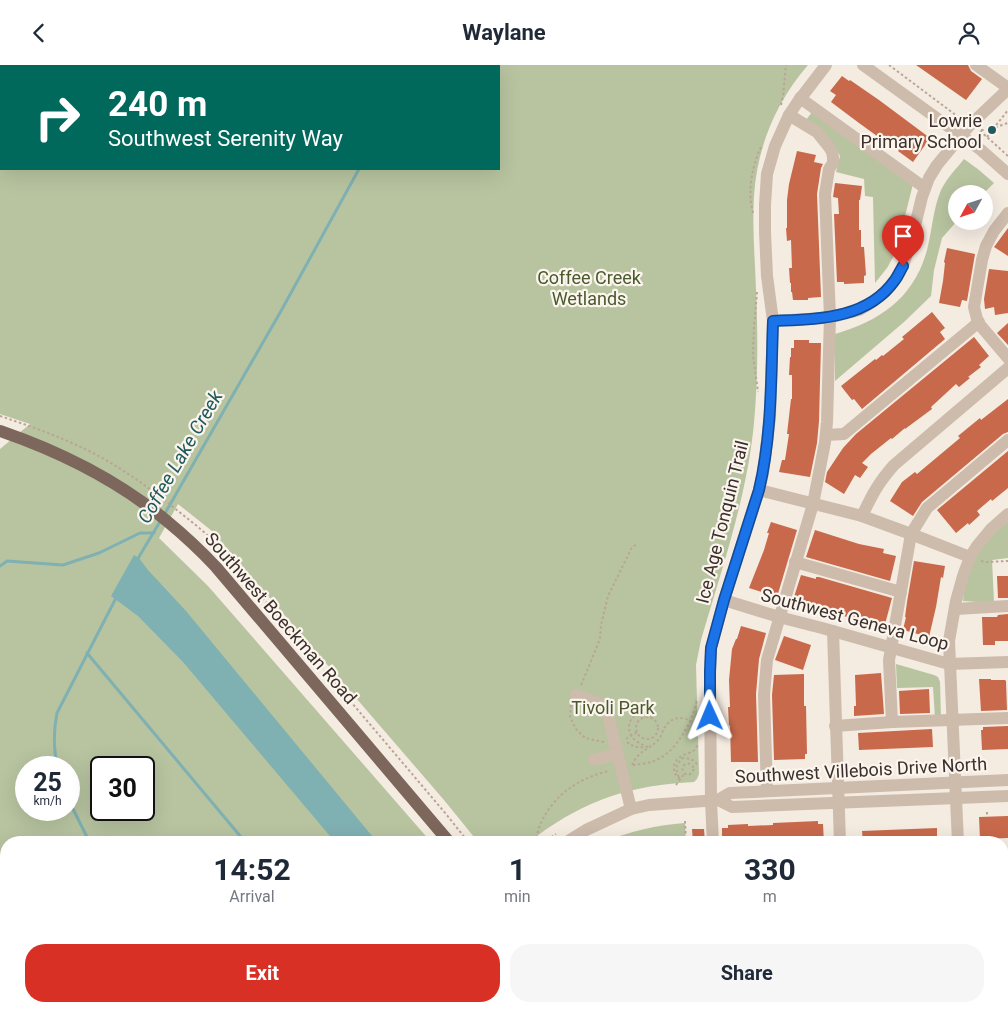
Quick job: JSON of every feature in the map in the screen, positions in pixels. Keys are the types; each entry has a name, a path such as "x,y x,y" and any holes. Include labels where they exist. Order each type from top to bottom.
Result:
{"main road":[{"name":"Southwest Boeckman Road","path":"0,431 49,450 102,476 155,511 200,551 235,589 446,836"}],"street":[{"path":"714,836 711,648 724,600 759,490 770,417 773,321 767,276 765,186 771,157 782,130 784,112 800,98 826,65"},
{"path":"863,65 981,150 1008,174"},
{"path":"773,321 830,317 858,309 871,303 884,293 895,280 910,248 929,178 961,135 974,128 1008,89 976,65"},
{"path":"800,98 926,188"},
{"path":"767,791 764,695 767,660 813,504 826,435 830,317 825,194 833,157 829,147 817,132 784,112"},
{"path":"1008,213 990,237 984,253 974,307 979,322 1008,358"},
{"path":"826,435 844,434 979,322"},
{"path":"862,516 879,483 894,465 1008,367"},
{"path":"892,722 889,660 911,534 927,508 1008,440"},
{"path":"759,490 862,516 970,557"},
{"path":"958,836 948,641 963,576 970,557 991,529 1008,514"},
{"path":"796,562 901,592"},
{"name":"Southwest Geneva Loop","path":"724,600 949,664 1008,662"},
{"path":"955,609 1008,607"},
{"path":"833,631 840,836"},
{"path":"576,695 600,704 606,709 616,748 626,767 631,809"},
{"path":"835,725 1008,718"},
{"path":"594,760 616,748"},
{"name":"Southwest Villebois Drive North","path":"715,801 730,793 1008,780"},
{"name":"Southwest Villebois Drive North","path":"576,836 631,809 649,805 715,801 732,807 1008,796"}],"path":[{"path":"784,112 783,96 786,65"},
{"path":"889,65 987,137 1008,156"},
{"path":"987,137 1008,110"},
{"path":"974,128 991,131 1008,123"},
{"path":"753,216 751,206 752,170 763,144"},
{"path":"757,289 753,355 759,399"},
{"path":"0,416 54,436"},
{"path":"616,748 585,738 576,729 570,717 572,705 590,667 600,639 601,625 608,596 632,547 636,545"},
{"path":"970,557 986,562 1008,561"},
{"path":"246,578 463,836"},
{"path":"538,836 543,819 560,796 570,788 603,773 651,762 665,756 676,745 696,708 697,699"},
{"path":"648,747 640,744 631,736 631,722 636,714 644,711 654,713"},
{"path":"644,717 651,718 656,723 656,734 650,738 638,735 636,729 638,722 644,717"},
{"path":"626,767 660,738 666,725 676,718 690,720 699,728 700,734"},
{"path":"637,732 625,740 632,746 648,747"},
{"path":"650,738 652,745"},
{"path":"680,779 673,771 674,765 680,757 694,751 700,739"},
{"path":"680,779 676,769 677,764 683,758 695,761 700,770"},
{"path":"684,774 690,774 693,770 691,765 688,764 688,758"},
{"path":"684,774 682,767 688,764"},
{"path":"676,785 684,774"},
{"path":"987,812 987,817"},
{"path":"685,821 686,836"}],"green space":[{"path":"500,65 808,65 786,94 770,126 759,160 756,178 753,219 757,307 754,423 751,451 740,505 701,640 696,665 699,774 694,782 650,787 611,796 574,812 537,836 473,836 212,531 178,504 159,538 208,586 426,836 0,836 0,449 30,424 0,414 0,170 500,170"},
{"path":"812,112 913,184 896,252 887,268 875,283 873,197 865,196 864,179 836,172 840,156 834,145 806,120"},
{"path":"964,159 994,183 992,185 948,185 949,230 942,238 934,270 931,296 904,322 835,381 835,334 867,322 880,314 893,305 913,282 927,250 941,190"},
{"path":"1008,521 1008,558 992,560 994,602 963,601 968,577 974,561 990,537"},
{"path":"896,664 938,677 940,682 941,718 935,718 933,687 897,688"},
{"path":"685,823 686,836 621,836 644,829"}],"water":[{"path":"134,555 139,558 186,611 372,836 330,836 183,662 138,616 111,596"}],"building":[{"path":"916,65 968,65 971,71 982,79 966,100"},
{"path":"842,76 879,100 930,138 913,162 831,102 836,95 830,91"},
{"path":"797,151 816,155 814,162 823,164 817,194 821,297 808,298 808,300 793,300 790,283 789,268 792,268 791,240 787,241 787,200"},
{"path":"835,183 862,186 859,200 859,230 861,230 861,247 864,247 866,275 864,276 864,283 844,284 844,282 837,282 834,214 839,214 838,198 833,197"},
{"path":"1008,228 1008,256 994,247"},
{"path":"947,248 975,254 967,301 962,300 960,307 939,303"},
{"path":"989,269 1008,271 1008,313 995,315 994,307 985,309 984,299"},
{"path":"932,312 945,328 940,332 945,339 862,409 841,386 904,339 902,337"},
{"path":"1008,323 1008,345 997,333"},
{"path":"974,337 989,356 979,365 981,367 968,377 970,378 959,387 956,384 931,407 932,409 871,454 862,463 868,467 860,478 855,475 844,494 825,482 827,472 843,448 856,434"},
{"path":"794,340 809,340 809,343 821,343 819,421 817,443 810,477 779,472 782,460 785,460 789,434 787,434 792,399 792,375 789,375 791,348 794,348"},
{"path":"1008,399 1008,432 1003,434 922,502 913,516 890,501 902,482 915,472 917,474 960,438 958,436"},
{"path":"1008,451 1008,488 977,511 980,515 956,533 937,510"},
{"path":"771,522 797,530 777,597 749,588 764,550"},
{"path":"815,530 859,544 884,549 883,553 896,556 890,581 806,557"},
{"path":"914,561 945,566 929,637 903,630"},
{"path":"801,575 816,579 816,577 819,577 892,598 884,628 837,614 838,612 793,600"},
{"path":"997,576 1008,576 1008,598 998,598"},
{"path":"1008,614 1008,641 995,641 995,645 983,645 982,617 997,617 998,615"},
{"path":"741,626 766,633 759,659 756,694 758,762 731,762 728,707 730,707 729,680 732,649"},
{"path":"784,636 811,645 803,670 775,660"},
{"path":"881,673 884,714 854,716 854,706 856,706 855,675"},
{"path":"804,674 807,754 805,754 805,759 774,760 772,695 774,675"},
{"path":"979,679 1006,681 1007,710 981,711"},
{"path":"929,689 930,713 900,714 899,691"},
{"path":"1008,726 1008,749 982,750 981,730 983,730 983,727"},
{"path":"932,729 933,747 859,750 858,733"},
{"path":"1008,816 1008,836 980,836 979,817"},
{"path":"818,821 818,824 823,824 824,836 722,836 722,828 728,828 728,825 773,825 773,823"},
{"path":"937,828 937,836 862,836 862,831"},
{"path":"692,829 704,829 704,836 692,836"}],"waterway":[{"name":"Coffee Lake Creek","path":"164,515 281,311 358,170"},
{"name":"Coffee Lake Creek","path":"137,560 161,520"},
{"path":"0,566 7,561 63,565 99,553 140,533 154,533"},
{"name":"Coffee Lake Creek","path":"55,756 54,740 57,713 117,596"},
{"path":"87,653 240,836"},
{"name":"Coffee Lake Creek","path":"79,821 86,836"}],"place":[{"name":"Lowrie Primary School","path":"992,130"}],"route":[{"path":"710,716 711,648 763,473 770,417 773,321 824,318 858,309 871,303 884,293 895,280 903,266"}],"park label":[{"name":"Coffee Creek Wetlands","path":"589,287"},
{"name":"Tivoli Park","path":"613,707"}]}
